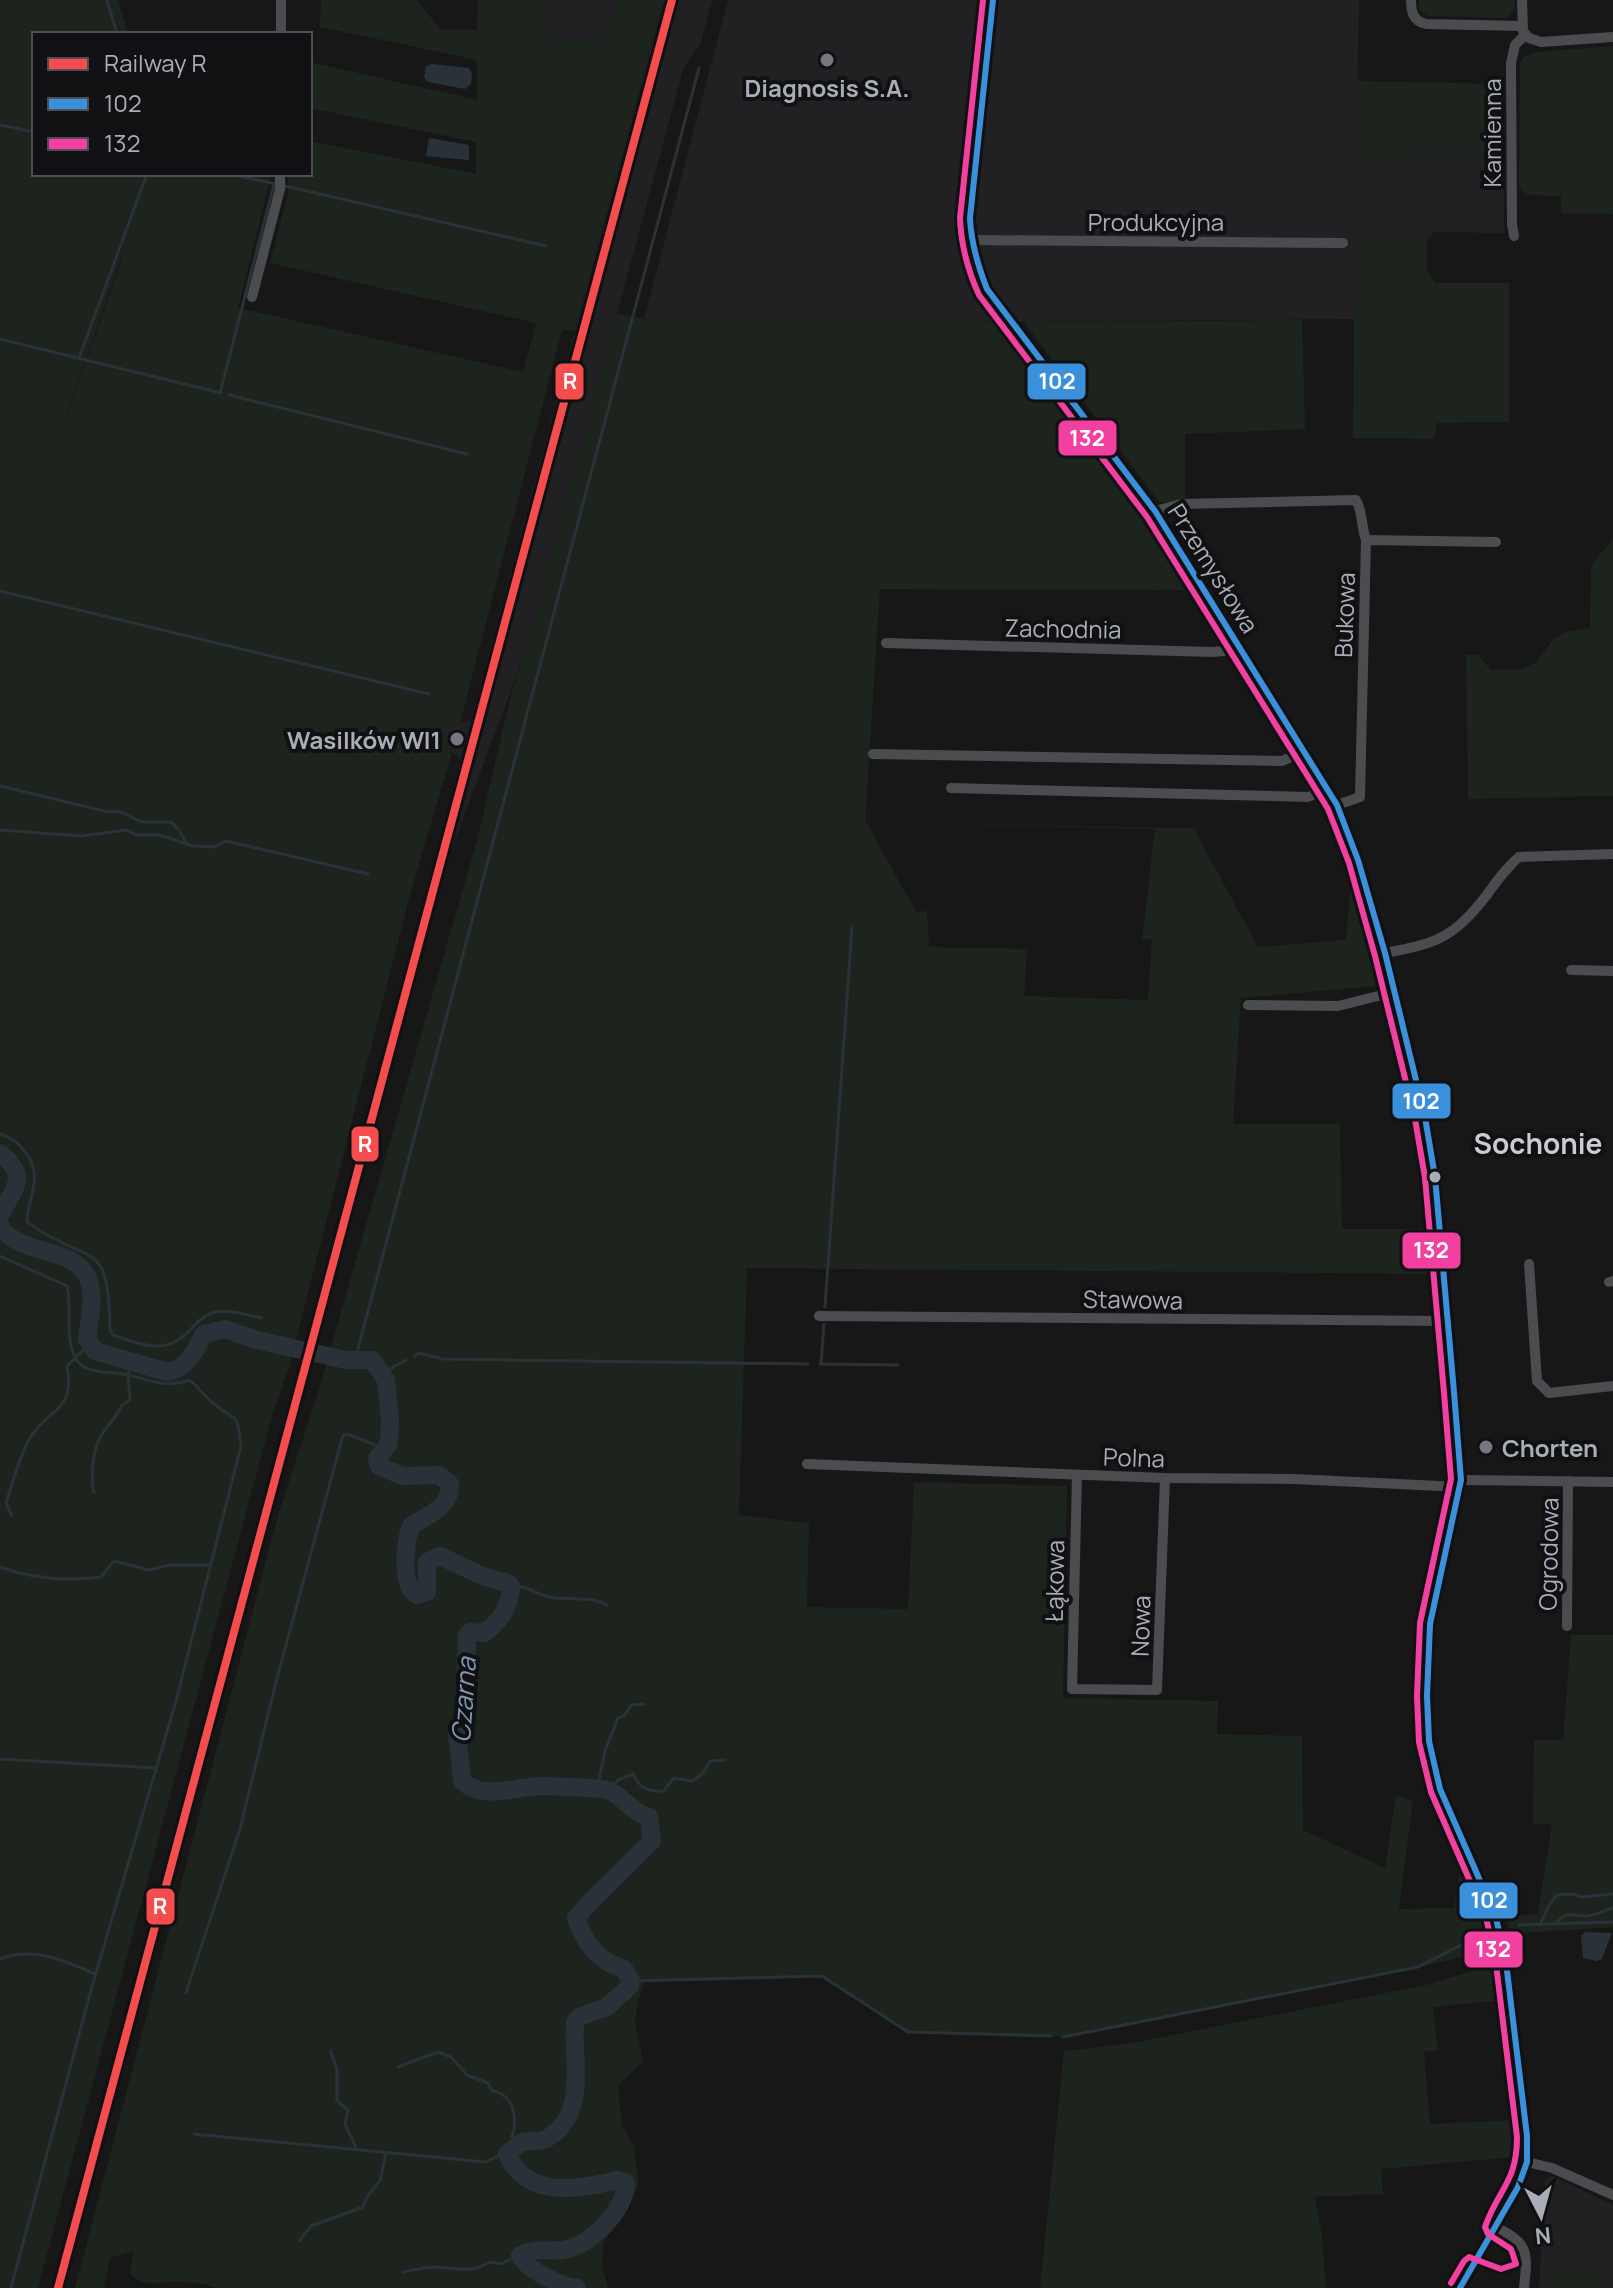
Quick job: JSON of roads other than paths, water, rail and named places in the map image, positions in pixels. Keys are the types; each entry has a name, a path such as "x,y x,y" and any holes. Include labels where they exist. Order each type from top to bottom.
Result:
{"street":[{"path":"281,0 281,32"},
{"name":"Przemysłowa","path":"993,0 971,204 970,240 987,289 1155,511 1305,751 1337,805 1358,860 1385,953 1425,1117 1435,1177 1460,1484 1430,1624 1429,1741 1440,1789 1495,1915 1505,1954 1527,2136 1527,2162"},
{"path":"1411,0 1412,15 1426,24 1524,30 1541,42 1613,37"},
{"name":"Kamienna","path":"1514,236 1511,63 1515,45 1524,30 1522,0"},
{"path":"252,297 280,189 280,176"},
{"name":"Produkcyjna","path":"970,240 1343,243"},
{"path":"1155,511 1181,504 1356,500 1360,506 1361,527 1366,540"},
{"name":"Bukowa","path":"1337,805 1360,797 1366,540 1496,542"},
{"name":"Zachodnia","path":"886,643 1212,652 1224,651 1238,644"},
{"path":"873,754 1282,761 1305,751"},
{"path":"951,788 1308,797 1327,789"},
{"path":"1385,953 1421,946 1458,929 1519,857 1613,854"},
{"path":"1571,970 1613,971"},
{"path":"1248,1005 1338,1006 1394,992"},
{"path":"1529,1264 1537,1381 1549,1393 1613,1386"},
{"name":"Stawowa","path":"819,1316 1448,1321"},
{"name":"Polna","path":"807,1464 1165,1478 1460,1484 1613,1482"},
{"name":"Łąkowa","path":"1072,1689 1077,1475"},
{"name":"Nowa","path":"1072,1689 1157,1690 1165,1478"},
{"name":"Ogrodowa","path":"1567,1626 1568,1481"},
{"path":"1460,2288 1518,2187 1527,2162 1552,2168 1613,2195"},
{"path":"1495,2227 1510,2234 1523,2246 1527,2261 1524,2288"}],"waterway":[{"path":"107,0 116,32"},
{"path":"355,1360 699,68"},
{"path":"0,125 32,132"},
{"path":"79,358 146,176"},
{"path":"238,176 276,184"},
{"path":"220,393 274,184"},
{"path":"285,186 546,246"},
{"path":"0,339 221,393"},
{"path":"229,395 467,454"},
{"path":"0,591 429,694"},
{"path":"0,786 108,812 118,811 142,822 171,822 187,844"},
{"path":"0,830 81,836 127,830 136,835 160,835 193,846 213,847 226,841 368,874"},
{"path":"825,1307 852,928"},
{"path":"0,1134 21,1147 34,1170 27,1222 100,1265 109,1299 110,1330 113,1335 143,1345 162,1346 180,1339 202,1318 212,1313 231,1312 262,1318"},
{"name":"Czarna","path":"0,1153 15,1169 17,1177 14,1190 0,1216"},
{"name":"Czarna","path":"0,1226 21,1243 62,1256 84,1271 92,1297 87,1339 95,1351 167,1372 186,1363 204,1334 225,1329 257,1340 346,1360 372,1360 386,1380 390,1420 389,1443 377,1459 379,1466 402,1476 439,1475 450,1484 447,1499 442,1505 411,1526 405,1563 412,1590 417,1595 427,1592 427,1562 439,1556 511,1586 506,1607 495,1624 484,1633 470,1632 467,1635 465,1720 457,1732 462,1781 489,1792 540,1786 605,1789 649,1817 652,1841 576,1918 583,1936 594,1950 607,1962 624,1969 631,1981 630,1986 607,2007 579,2017 575,2022 576,2086 568,2116 559,2129 546,2139 521,2143 507,2154 516,2169 527,2179 541,2185 571,2188 618,2180 626,2183 613,2215 585,2241 563,2250 537,2250 520,2255 529,2266 545,2276 577,2288"},
{"path":"0,1256 67,1286 71,1347 83,1366 95,1371 164,1383 190,1380 214,1404 235,1419 241,1446 176,1701 91,1990 11,2288"},
{"path":"821,1364 824,1324"},
{"path":"12,1516 6,1503 23,1453 38,1427 64,1401 69,1381 67,1366 88,1345"},
{"path":"414,1356 419,1353 443,1359 808,1364"},
{"path":"94,1493 96,1448 122,1405 130,1400 128,1376 131,1360"},
{"path":"382,1373 406,1360"},
{"path":"820,1364 898,1365"},
{"path":"186,1993 240,1829 343,1435 348,1434 385,1449"},
{"path":"0,1567 37,1576 76,1579 101,1577 114,1561 149,1570 170,1565 211,1565"},
{"path":"511,1586 549,1597 593,1600 607,1605"},
{"path":"597,1789 605,1751 618,1718 625,1715 631,1705 644,1704"},
{"path":"0,1759 156,1768"},
{"path":"610,1792 618,1780 633,1774 645,1788 663,1791 674,1778 693,1781 703,1773 710,1761 725,1760"},
{"path":"1540,1925 1557,1895 1583,1897 1613,1894"},
{"path":"1555,1924 1570,1914 1589,1916 1613,1908"},
{"path":"1519,1925 1613,1922"},
{"path":"1063,2037 1418,1967 1481,1935"},
{"path":"0,1959 12,1955 37,1955 60,1960 95,1974"},
{"path":"631,1981 822,1976 908,2032 1051,2036"},
{"path":"331,2052 337,2070 337,2101 348,2110 345,2124 357,2150"},
{"path":"398,2067 438,2052 451,2057 467,2075 488,2083 491,2090 505,2097 514,2115 512,2137 520,2143"},
{"path":"194,2134 485,2162 509,2151"},
{"path":"299,2241 311,2226 363,2207 380,2181 386,2152"},
{"path":"403,2272 432,2267 470,2269 489,2262 500,2264 520,2255"}],"rail line":[{"name":"R","path":"58,2288 672,0"}],"place":[{"name":"Diagnosis S.A.","path":"827,60"},
{"name":"Wasilków Wl1","path":"457,739"},
{"name":"Chorten","path":"1486,1447"}],"district":[{"name":"Sochonie","path":"1538,1143"}]}
